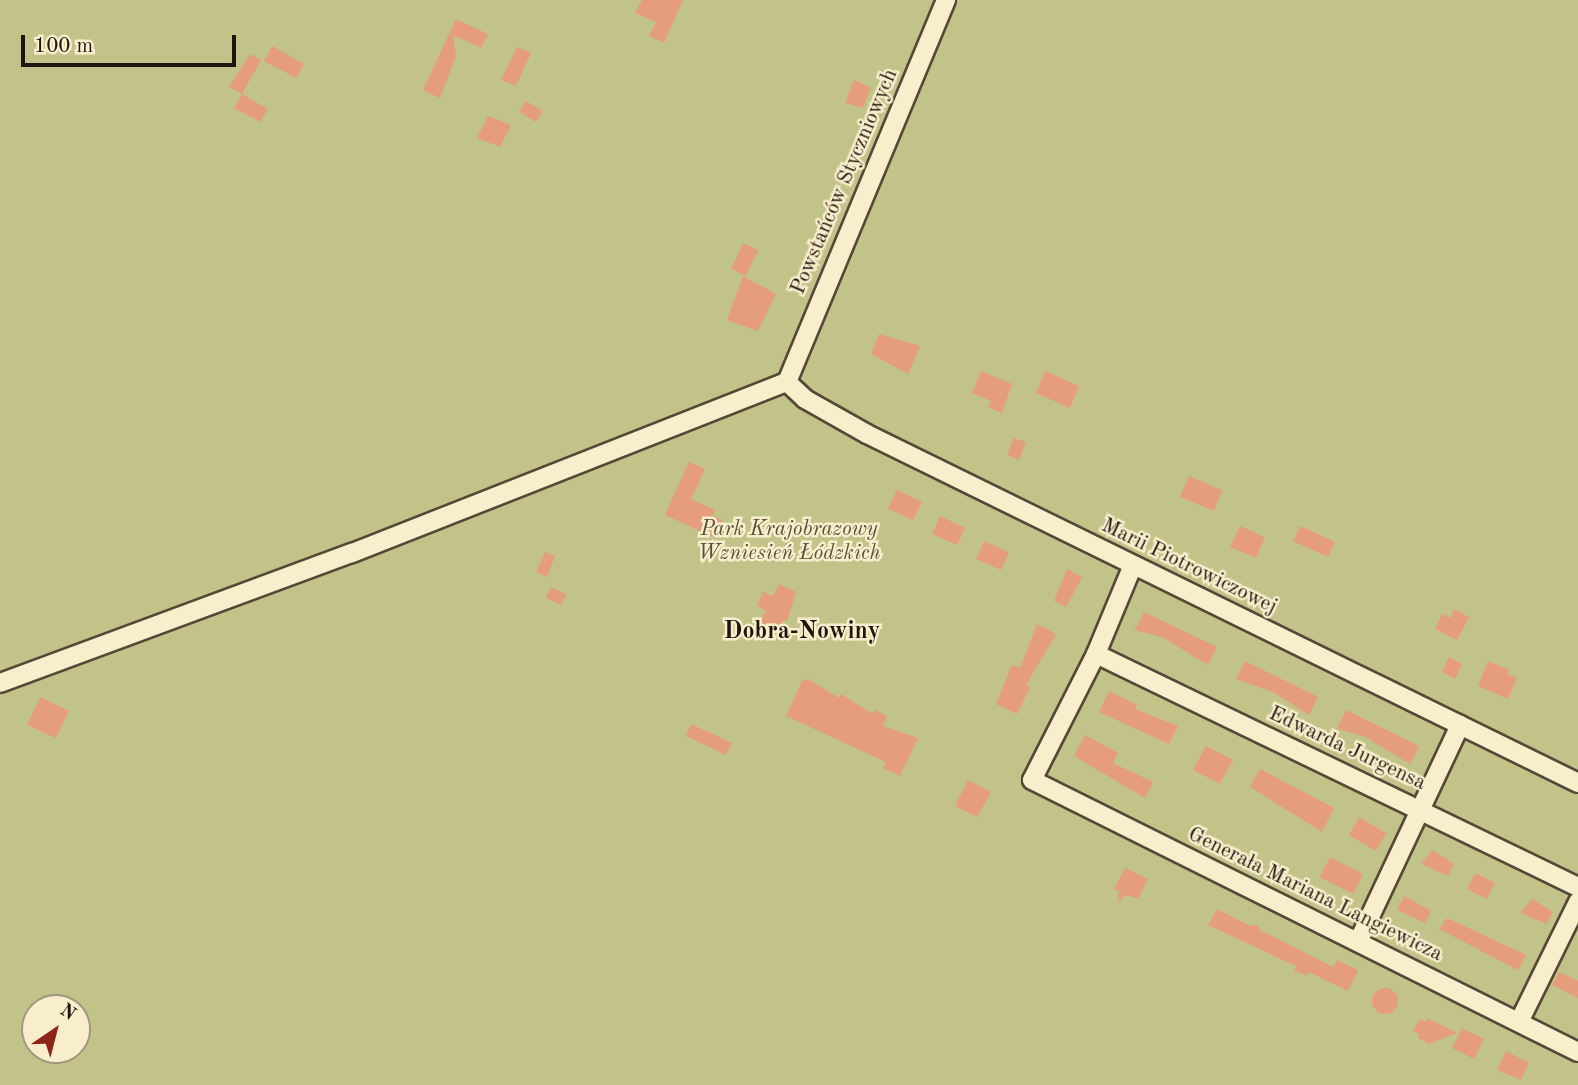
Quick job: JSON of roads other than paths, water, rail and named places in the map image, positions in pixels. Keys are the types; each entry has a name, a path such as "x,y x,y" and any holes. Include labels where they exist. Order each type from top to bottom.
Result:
{"street":[{"name":"Powstańców Styczniowych","path":"787,382 946,0"},
{"name":"Marii Piotrowiczowej","path":"787,382 831,416 1578,783"},
{"path":"0,684 352,553 787,382"},
{"path":"1096,654 1133,565"},
{"name":"Generała Mariana Langiewicza","path":"1096,654 1032,780 1578,1052"},
{"name":"Edwarda Jurgensa","path":"1096,654 1422,809 1578,887"},
{"path":"1358,942 1460,725"},
{"path":"1519,1022 1578,902"}],"district":[{"name":"Dobra-Nowiny","path":"802,633"}],"park label":[{"name":"Park Krajobrazowy Wzniesień Łódzkich","path":"789,542"}]}
